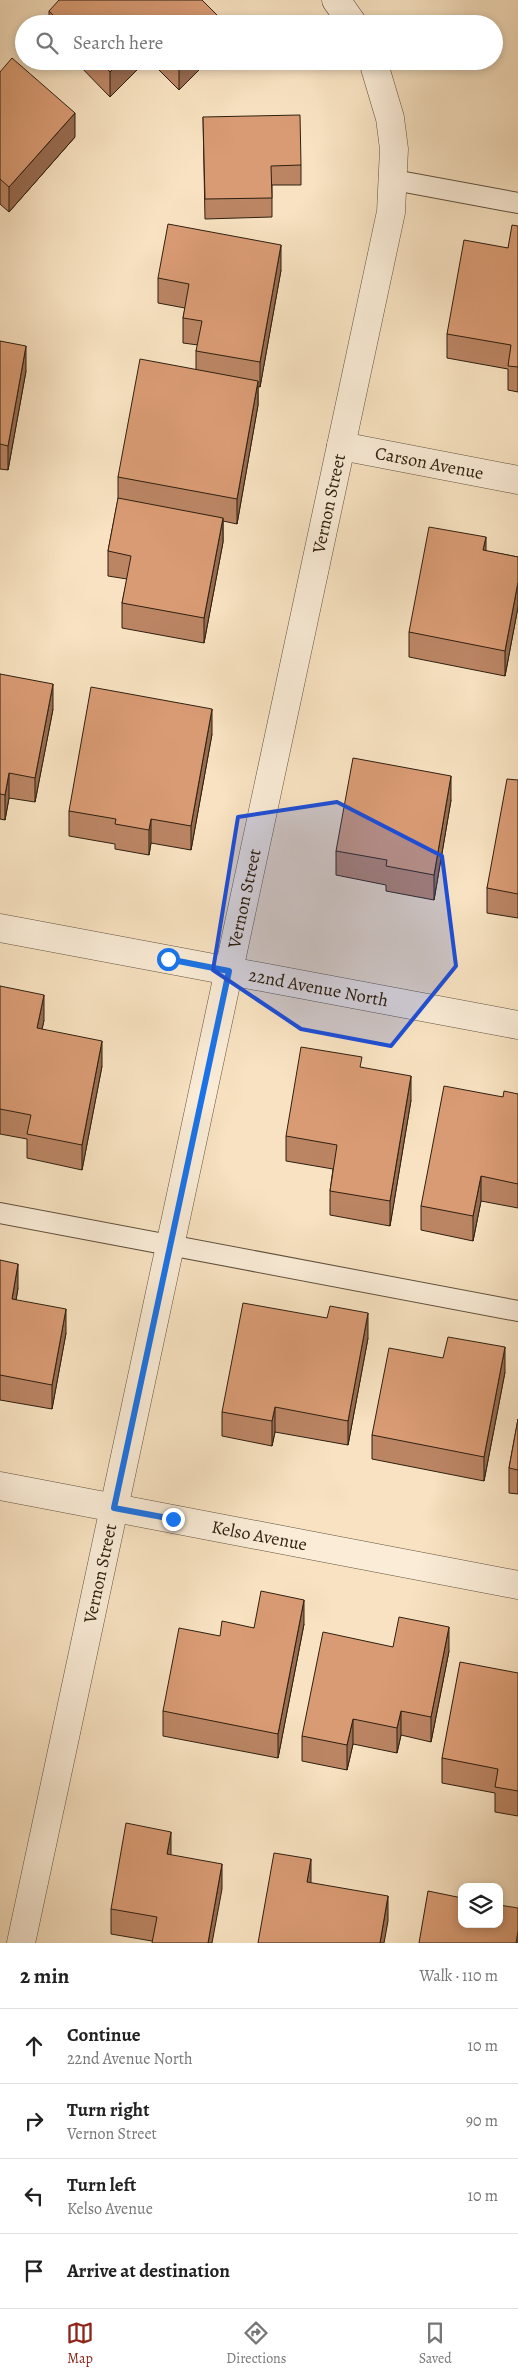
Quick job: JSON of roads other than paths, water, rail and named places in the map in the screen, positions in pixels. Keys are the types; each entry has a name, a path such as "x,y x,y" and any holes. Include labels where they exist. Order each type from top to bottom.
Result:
{"street":[{"path":"336,0 347,15"},
{"name":"Vernon Street","path":"21,1943 391,212 394,149 390,118 376,70"},
{"name":"Carson Avenue","path":"341,446 518,480"},
{"name":"22nd Avenue North","path":"0,928 518,1025"},
{"name":"Kelso Avenue","path":"0,1486 518,1585"}],"lane":[{"path":"394,180 518,203"},
{"path":"0,1213 518,1311"}]}
